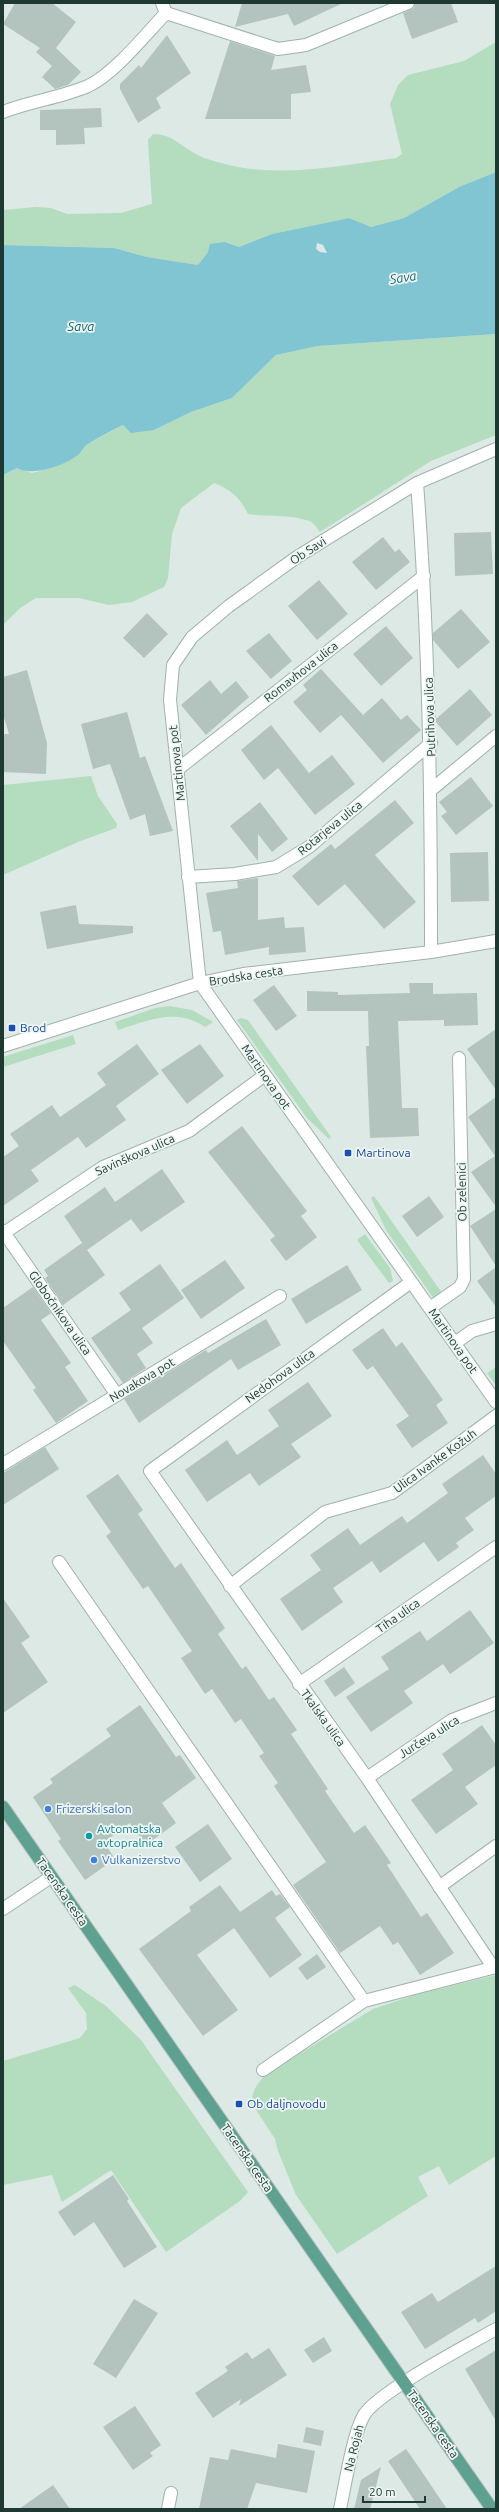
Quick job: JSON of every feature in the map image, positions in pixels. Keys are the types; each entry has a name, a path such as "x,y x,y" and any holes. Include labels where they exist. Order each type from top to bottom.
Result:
{"main road":[{"name":"Tacenska cesta","path":"3,1807 492,2509"}],"street":[{"path":"3,112 25,103 57,97 89,85 117,64 164,8 278,49 306,45 408,3"},
{"name":"Ob Savi","path":"170,700 173,665 192,637 229,606 297,557 417,483 496,449"},
{"name":"Putrihova ulica","path":"417,483 424,576 431,743 431,952"},
{"name":"Romavhova ulica","path":"178,769 424,576"},
{"name":"Martinova pot","path":"170,700 200,984 496,1402"},
{"path":"431,790 496,736"},
{"name":"Rotarjeva ulica","path":"188,877 235,874 276,867 309,847 431,743"},
{"name":"Brodska cesta","path":"3,1046 200,984 243,974 431,952 496,941"},
{"name":"Ob zelenici","path":"430,1308 460,1287 464,1279 459,1058"},
{"name":"Savinškova ulica","path":"4,1232 103,1168 189,1131 265,1075"},
{"name":"Globočnikova ulica","path":"4,1232 117,1395"},
{"name":"Nedohova ulica","path":"150,1471 411,1282"},
{"name":"Novakova pot","path":"3,1464 280,1296"},
{"path":"454,1343 472,1331 496,1324"},
{"name":"Ulica Ivanke Kožuh","path":"230,1586 325,1512 392,1493 496,1416"},
{"name":"Tkalska ulica","path":"150,1471 366,1778 494,1967"},
{"name":"Tiha ulica","path":"299,1684 496,1547"},
{"path":"60,1562 364,2001"},
{"name":"Jurčeva ulica","path":"366,1778 452,1720 496,1702"},
{"path":"439,1887 496,1846"},
{"path":"3,1909 51,1877"},
{"path":"263,2070 364,2001 494,1967"},
{"name":"Na Rojah","path":"340,2509 360,2423 376,2402 496,2329"},
{"path":"168,2509 171,2493"}],"green space":[{"path":"496,42 496,172 459,187 404,218 371,227 349,218 272,234 239,247 225,242 208,252 198,265 147,257 114,248 3,245 3,210 36,207 51,208 67,214 121,213 152,204 148,140 153,134 166,136 192,152 210,160 243,168 286,171 308,170 396,158 402,154 390,104 398,85 408,75 464,61"},
{"path":"496,334 496,435 431,461 320,532 315,525 302,519 286,516 248,514 242,503 230,491 214,483 181,508 172,534 168,578 164,587 132,602 109,605 79,598 36,598 20,608 3,625 3,475 17,468 32,473 40,471 80,453 86,445 123,425 154,430 191,412 232,398 276,355 318,346"},
{"path":"91,776 98,796 117,824 116,828 78,842 3,875 3,785"},
{"path":"170,1006 192,1010 213,1022 205,1027 194,1021 173,1017 151,1020 118,1030 115,1022 155,1008"},
{"path":"241,1018 248,1020 331,1137 329,1139 307,1118 237,1020"},
{"path":"73,1035 76,1044 3,1067 3,1057"},
{"path":"374,1196 442,1293 434,1299 386,1230 371,1198"},
{"path":"365,1234 390,1268 393,1281 389,1283 357,1240"},
{"path":"495,1368 496,1369 496,1385 487,1373"},
{"path":"496,1975 496,2156 449,2185 439,2166 418,2177 428,2196 337,2254 296,2195 278,2151 275,2139 253,2105 252,2100 255,2088 266,2074 373,2009 415,1995"},
{"path":"75,1985 106,2006 141,2040 248,2192 240,2201 166,2252 111,2170 62,2202 52,2175 3,2185 3,2061 80,2038 87,2029 86,2013 68,1988"}],"water":[{"name":"Sava","path":"496,172 496,334 318,346 276,355 232,398 191,412 154,430 131,433 123,425 87,445 80,453 67,462 41,470 32,471 17,468 3,475 3,245 114,248 147,257 198,265 208,252 210,244 225,242 239,247 272,234 349,218 371,227 404,218 459,187","holes":["317,243 323,245 327,253 320,252 316,249"]}],"building":[{"path":"15,3 52,3 76,22 56,48 81,72 68,85 55,89 42,77 52,66 36,52 40,48 3,24"},
{"path":"242,3 343,3 294,26 288,14 235,27"},
{"path":"415,3 451,3 458,22 412,39 403,13 414,8"},
{"path":"167,35 191,73 156,98 161,108 138,123 120,89 120,84 139,65 141,68"},
{"path":"230,41 275,56 271,70 306,65 311,92 291,94 291,119 205,119"},
{"path":"101,108 102,127 84,128 85,144 56,145 56,130 40,130 40,110"},
{"path":"491,532 493,574 455,576 454,533"},
{"path":"383,537 395,552 399,549 410,562 376,590 352,562"},
{"path":"319,580 348,614 317,640 288,606"},
{"path":"461,609 490,642 458,669 433,640 433,633"},
{"path":"147,613 168,634 144,658 123,638"},
{"path":"386,626 413,658 381,686 353,654"},
{"path":"269,633 292,661 271,679 246,651"},
{"path":"321,669 363,715 382,698 401,720 407,715 421,730 383,763 341,715 320,733 293,702 307,690 303,685"},
{"path":"27,670 47,743 46,774 3,772 3,734 9,734 3,714 3,677"},
{"path":"210,680 221,694 236,681 249,697 206,735 181,705"},
{"path":"470,689 492,715 457,746 436,722 436,719"},
{"path":"127,712 140,758 145,756 173,831 150,836 145,814 130,820 110,764 93,769 81,724"},
{"path":"271,725 309,773 332,755 355,784 315,815 278,768 264,780 241,750"},
{"path":"471,777 493,806 456,835 441,816 447,812 439,802"},
{"path":"395,800 414,823 375,855 416,902 384,929 345,884 318,906 292,876 331,844 335,849"},
{"path":"260,802 288,839 272,852 258,834 258,861 230,826"},
{"path":"488,852 489,901 451,902 450,853"},
{"path":"258,878 258,920 284,917 285,928 304,927 306,952 269,955 269,947 225,955 221,931 213,932 206,893 238,888 237,881"},
{"path":"76,905 79,924 133,926 133,933 47,949 40,912"},
{"path":"409,983 433,983 433,994 477,993 478,1025 444,1026 444,1020 398,1021 402,1108 418,1108 419,1136 370,1138 366,1046 369,1046 368,1011 307,1011 307,991 338,992 338,995 410,993"},
{"path":"274,985 297,1016 276,1031 253,1000"},
{"path":"496,1029 496,1090 467,1049"},
{"path":"137,1044 159,1074 116,1106 126,1120 86,1148 78,1137 31,1170 39,1181 3,1206 3,1157 19,1146 10,1134 52,1105 60,1117 106,1085 97,1073"},
{"path":"200,1044 224,1076 187,1104 161,1070"},
{"path":"496,1097 496,1207 471,1172 495,1156 468,1117"},
{"path":"242,1126 307,1211 301,1216 317,1237 286,1261 270,1240 275,1236 208,1152"},
{"path":"162,1169 185,1202 141,1232 131,1219 87,1250 64,1216 105,1187 115,1202"},
{"path":"429,1196 444,1217 417,1237 402,1216"},
{"path":"496,1209 496,1266 470,1226"},
{"path":"82,1243 105,1275 63,1305 45,1278 48,1276 44,1270"},
{"path":"225,1260 245,1288 201,1319 181,1290"},
{"path":"160,1264 184,1298 142,1328 153,1343 137,1354 146,1368 123,1383 91,1338 131,1310 119,1293"},
{"path":"347,1265 362,1290 306,1324 291,1299"},
{"path":"496,1267 496,1307 477,1281"},
{"path":"33,1287 51,1313 41,1320 71,1363 65,1367 88,1401 56,1423 33,1390 36,1388 3,1341 3,1308"},
{"path":"266,1319 281,1345 238,1370 231,1359 139,1423 124,1399 206,1350 208,1353"},
{"path":"383,1328 396,1347 402,1342 443,1400 436,1405 448,1423 412,1448 396,1425 409,1416 373,1366 367,1370 352,1350"},
{"path":"308,1382 332,1416 291,1444 301,1457 259,1486 250,1473 207,1502 185,1470 227,1440 237,1455 279,1426 268,1410"},
{"path":"45,1447 59,1469 3,1505 3,1473"},
{"path":"483,1455 496,1474 496,1496 465,1518 474,1530 456,1543 459,1547 438,1562 424,1542 380,1573 372,1561 333,1588 343,1602 302,1631 280,1599 321,1570 310,1555 348,1528 360,1545 402,1516 407,1523 448,1493 442,1484"},
{"path":"118,1474 143,1510 138,1514 175,1568 181,1563 225,1628 218,1634 242,1669 246,1666 269,1700 274,1697 297,1730 291,1734 328,1789 325,1791 354,1833 365,1825 391,1863 387,1865 421,1917 427,1913 454,1953 420,1975 398,1942 393,1945 380,1926 340,1953 293,1885 326,1862 274,1786 278,1783 259,1756 264,1753 241,1719 235,1723 212,1689 205,1694 181,1658 192,1651 148,1586 143,1589 106,1536 111,1532 86,1496"},
{"path":"3,1598 30,1637 21,1643 48,1682 3,1713"},
{"path":"470,1610 494,1643 450,1674 443,1664 404,1691 413,1703 371,1732 346,1697 389,1669 381,1657 420,1631 427,1641"},
{"path":"344,1667 355,1683 335,1697 324,1681"},
{"path":"140,1705 176,1757 180,1755 196,1778 162,1803 176,1823 146,1845 130,1823 104,1842 115,1859 85,1880 58,1841 61,1839 33,1797 53,1783 50,1779 111,1736 106,1729"},
{"path":"482,1725 496,1745 496,1765 465,1787 478,1804 436,1834 411,1800 453,1770 442,1754"},
{"path":"208,1824 232,1859 200,1882 175,1847"},
{"path":"220,1885 240,1912 272,1890 276,1896 280,1894 290,1907 275,1918 302,1955 270,1978 234,1928 197,1955 238,2010 203,2036 139,1949 191,1911 189,1907"},
{"path":"317,1954 326,1967 307,1980 298,1968"},
{"path":"113,2175 129,2199 127,2201 157,2247 124,2268 94,2222 74,2236 58,2212"},
{"path":"496,2266 496,2311 478,2323 475,2318 425,2349 401,2312 432,2293 438,2302"},
{"path":"134,2299 158,2313 116,2378 93,2364"},
{"path":"324,2337 332,2351 313,2363 304,2350"},
{"path":"269,2348 287,2375 239,2406 241,2399 213,2418 195,2393 228,2371 225,2367 247,2352 252,2359"},
{"path":"496,2350 496,2421 465,2369"},
{"path":"135,2406 161,2445 150,2453 153,2456 133,2470 103,2427"},
{"path":"306,2427 324,2431 321,2446 303,2442"},
{"path":"278,2444 315,2451 307,2493 256,2483 247,2509 199,2509 210,2457 228,2460 231,2449 276,2458"},
{"path":"406,2449 447,2509 420,2509 388,2461"},
{"path":"381,2467 370,2509 354,2509 361,2480"},
{"path":"53,2485 70,2509 19,2509"}],"place":[{"name":"Brod","path":"12,1028"},
{"name":"Martinova","path":"348,1153"},
{"name":"Frizerski salon","path":"48,1809"},
{"name":"Avtomatska avtopralnica","path":"89,1836"},
{"name":"Vulkanizerstvo","path":"94,1860"},
{"name":"Ob daljnovodu","path":"239,2104"}]}
